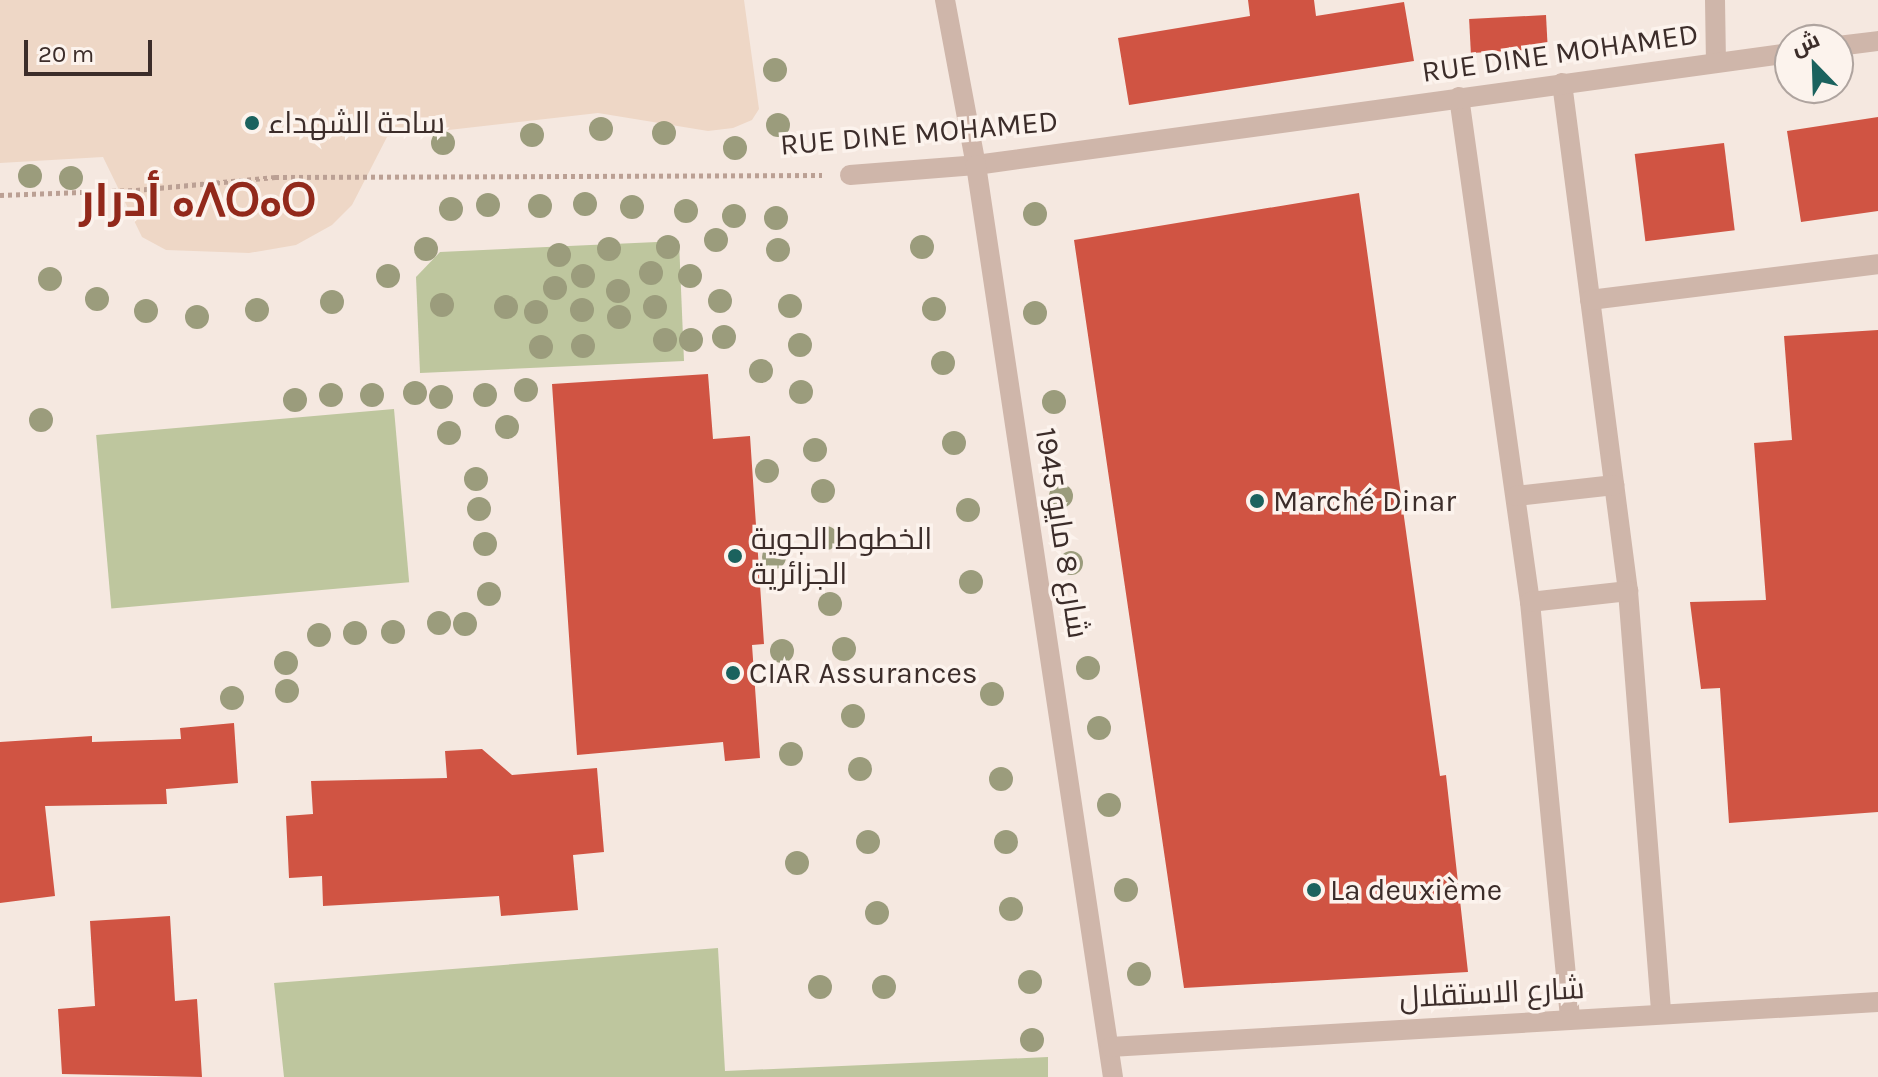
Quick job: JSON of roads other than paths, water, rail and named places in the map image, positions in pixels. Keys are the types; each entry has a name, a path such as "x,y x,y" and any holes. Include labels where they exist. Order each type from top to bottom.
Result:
{"street":[{"name":"شارع 8 مايو 1945","path":"945,0 976,165 1113,1077"},
{"path":"1715,0 1716,62"},
{"path":"1854,44 1878,41"},
{"name":"RUE DINE MOHAMED","path":"850,175 976,165 1774,55"},
{"path":"1562,83 1628,591 1661,1014"},
{"path":"1459,97 1530,602 1570,1018"},
{"path":"1590,300 1878,264"},
{"path":"1516,496 1614,485"},
{"path":"1530,602 1628,591"},
{"name":"شارع الاستقلال","path":"1110,1047 1878,1002"}],"place":[{"name":"ساحة الشهداء","path":"252,123"},
{"name":"Marché Dinar","path":"1257,501"},
{"name":"الخطوط الجوية الجزائرية","path":"735,556"},
{"name":"CIAR Assurances","path":"733,673"},
{"name":"La deuxième","path":"1314,890"}],"district":[{"name":"أدرار ⴰⴷⵔⴰⵔ","path":"198,201"}]}
